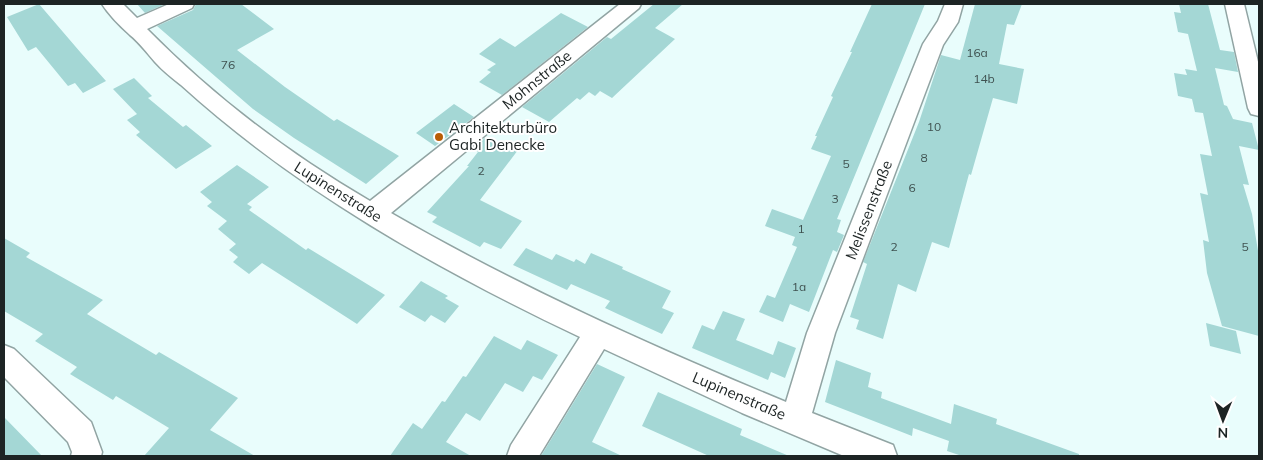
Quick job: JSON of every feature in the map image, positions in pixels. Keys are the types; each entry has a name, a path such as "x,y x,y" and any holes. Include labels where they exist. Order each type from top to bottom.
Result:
{"street":[{"name":"Lupinenstraße","path":"112,4 168,64 208,99 254,136 372,214 434,250 506,288 598,332 703,381 882,456"},
{"path":"133,28 184,4"},
{"name":"Mohnstraße","path":"372,214 632,4"},
{"name":"Melissenstraße","path":"795,420 821,333 933,44 948,22 954,4"},
{"path":"1234,4 1259,108"},
{"path":"522,456 598,332"},
{"path":"4,358 80,433 87,452 86,456"}],"building":[{"path":"39,4 106,81 83,93 75,83 68,86 36,47 28,51 7,17"},
{"path":"137,4 165,4 145,13"},
{"path":"196,4 241,4 274,29 237,50 285,87 334,121 337,119 399,156 366,184 253,109 157,26 193,10"},
{"path":"654,4 683,4 655,28 675,39 612,98 600,91 595,96 589,92 580,100 577,98 549,122 522,107 607,37 611,39"},
{"path":"872,4 925,4 837,219 841,220 837,232 844,235 837,252 833,250 809,312 790,304 783,322 759,312 767,295 775,298 797,247 792,245 795,237 765,226 772,209 803,220 831,156 811,149 817,136 815,136"},
{"path":"975,4 1022,4 1014,25 1007,24 999,64 1024,69 1017,104 993,98 971,175 969,174 949,248 932,242 916,292 898,284 883,339 856,329 859,320 850,317 867,264 863,262 919,122 941,55 960,60"},
{"path":"1179,4 1208,4 1220,50 1234,52 1238,72 1215,68 1224,105 1227,106 1233,119 1252,123 1259,150 1239,146 1249,185 1243,184 1252,214 1259,257 1259,336 1222,326 1207,273 1203,240 1209,242 1200,193 1208,195 1200,154 1212,156 1203,113 1195,112 1192,99 1178,96 1174,73 1187,75 1185,69 1197,71 1188,34 1178,32 1174,12 1181,13"},
{"path":"561,13 588,27 502,95 479,82 491,72 487,70 496,64 479,54 500,38 515,47"},
{"path":"134,78 152,96 148,98 183,127 186,125 212,146 176,169 136,135 140,132 127,120 137,114 113,89"},
{"path":"454,104 474,117 435,146 416,133"},
{"path":"485,138 518,150 480,200 522,221 501,249 484,242 480,247 432,222 437,217 427,212 469,166 467,166 478,152 472,148"},
{"path":"237,165 269,187 247,204 252,207 249,210 306,250 308,248 385,295 357,324 262,263 249,274 233,262 238,257 229,250 236,244 218,229 227,221 207,206 212,202 200,192"},
{"path":"4,238 30,253 26,257 103,300 87,314 156,355 159,352 238,398 210,430 255,456 144,456 169,428 116,396 113,400 70,374 77,367 35,341 43,334 4,311"},
{"path":"526,248 552,260 556,254 574,262 576,259 585,264 591,253 623,267 622,269 671,291 662,308 674,313 662,334 605,308 610,301 571,284 567,290 513,265"},
{"path":"421,281 448,296 445,298 459,306 445,323 431,315 425,322 399,307"},
{"path":"723,311 745,319 736,340 773,355 778,341 796,348 785,378 771,372 768,380 692,348 702,325 714,330"},
{"path":"1206,323 1236,331 1241,354 1210,346"},
{"path":"494,336 521,350 527,340 558,355 542,380 533,376 523,392 505,383 480,421 466,413 446,442 471,456 390,456 413,423 422,429 442,401 445,402 463,376 466,377"},
{"path":"836,360 871,373 868,387 882,392 881,398 951,424 954,404 997,419 996,424 1079,454 1079,456 962,456 947,451 949,441 913,428 912,436 825,402"},
{"path":"597,364 625,377 592,442 622,456 541,456"},
{"path":"658,392 742,429 740,435 789,456 709,456 642,426"},
{"path":"4,417 42,456 4,456"}],"place":[{"name":"Architekturbüro Gabi Denecke","path":"439,137"}]}
